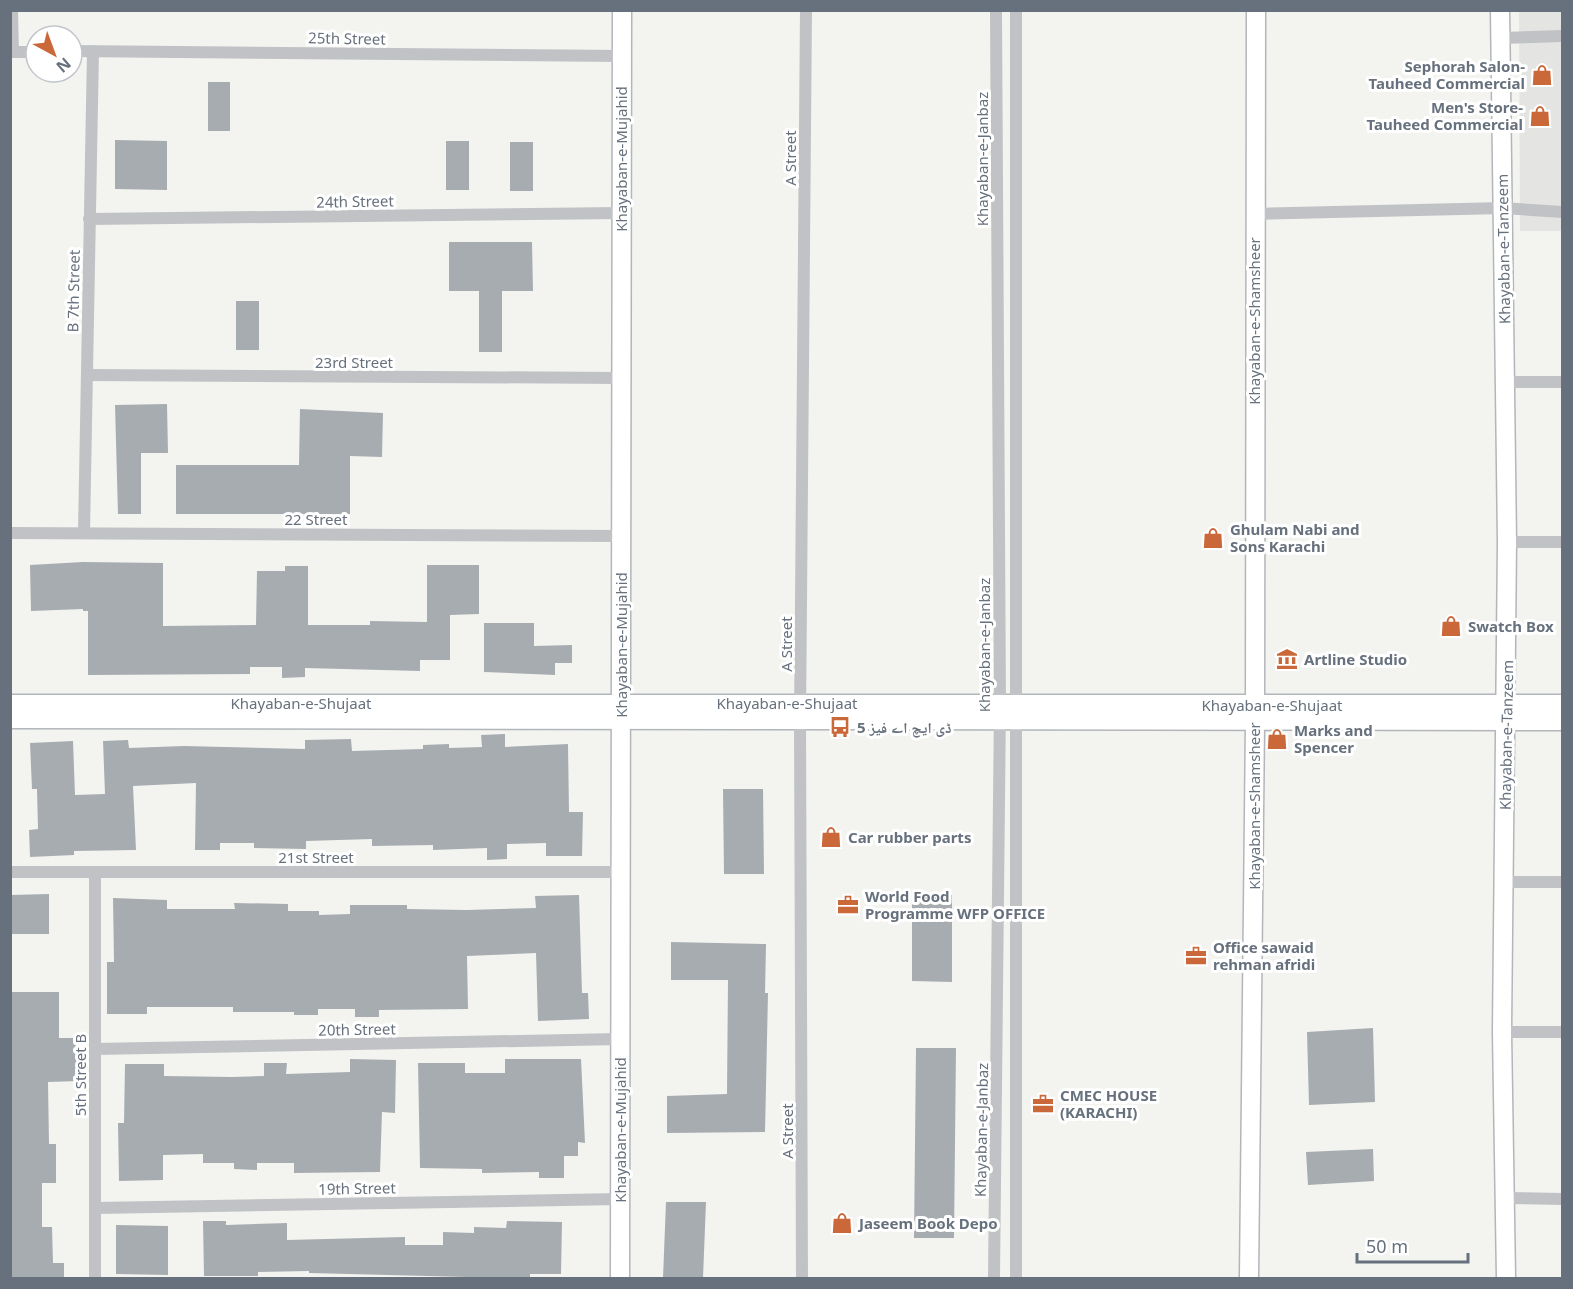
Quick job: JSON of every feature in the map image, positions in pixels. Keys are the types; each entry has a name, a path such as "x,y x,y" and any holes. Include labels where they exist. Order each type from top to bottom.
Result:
{"main road":[{"name":"Khayaban-e-Mujahid","path":"620,1278 622,10"},
{"name":"Khayaban-e-Shamsheer","path":"1249,1278 1255,714 1256,10"},
{"name":"Khayaban-e-Tanzeem","path":"1500,10 1507,542 1502,1032 1506,1278"},
{"name":"Khayaban-e-Shujaat","path":"10,704 1255,714 1507,712 1563,704"},
{"name":"Khayaban-e-Shujaat","path":"10,719 621,710"},
{"name":"Khayaban-e-Shujaat","path":"1507,712 1563,721"}],"street":[{"path":"12,10 12,52"},
{"name":"A Street","path":"802,1278 800,712 806,10"},
{"name":"Khayaban-e-Janbaz","path":"996,10 1009,713 1016,1278"},
{"name":"Khayaban-e-Janbaz","path":"994,1278 1009,713 1016,10"},
{"path":"1501,38 1563,36"},
{"name":"25th Street","path":"84,51 621,56"},
{"name":"B 7th Street","path":"84,532 93,51"},
{"path":"1254,214 1503,208 1563,212"},
{"name":"24th Street","path":"90,219 621,213"},
{"name":"23rd Street","path":"87,375 621,378"},
{"path":"1505,382 1563,382"},
{"name":"22 Street","path":"10,532 621,536"},
{"path":"1507,542 1563,542"},
{"name":"21st Street","path":"10,872 621,873"},
{"name":"5th Street B","path":"95,1278 96,872"},
{"path":"1504,882 1563,882"},
{"path":"1502,1032 1563,1032"},
{"name":"20th Street","path":"95,1049 620,1039"},
{"path":"1505,1198 1563,1199"},
{"name":"19th Street","path":"95,1208 620,1199"}],"shaded area":[{"path":"1519,11 1562,11 1562,231 1520,231"}],"building":[{"path":"208,82 230,82 230,131 208,131"},
{"path":"115,140 167,141 167,190 115,189"},
{"path":"446,141 469,141 469,190 446,190"},
{"path":"510,142 533,142 533,191 510,191"},
{"path":"449,242 532,242 533,291 502,291 502,352 479,352 479,291 449,291"},
{"path":"236,301 259,301 259,350 236,350"},
{"path":"167,404 168,453 141,453 141,514 118,514 115,405"},
{"path":"300,409 383,413 382,457 350,456 350,514 176,514 176,465 299,465"},
{"path":"83,562 163,563 163,626 256,625 257,571 285,571 285,566 308,566 308,625 370,625 370,621 427,622 427,565 479,565 479,614 450,615 450,660 420,660 420,671 305,668 305,677 282,678 282,667 250,667 250,674 88,675 88,611 83,611 83,609 31,611 30,565"},
{"path":"484,623 534,623 534,646 572,645 572,663 555,663 555,675 484,672"},
{"path":"505,734 505,747 568,744 569,812 583,812 582,856 546,856 546,843 507,844 507,859 487,860 487,848 433,850 433,845 372,846 372,839 306,841 306,849 254,848 254,843 220,843 220,850 195,850 196,783 133,786 136,850 74,851 74,855 30,857 29,830 38,829 37,789 32,789 30,743 73,741 75,795 105,794 103,741 128,740 129,748 184,746 305,749 305,740 351,739 352,751 423,749 423,745 449,744 449,748 482,747 481,735"},
{"path":"723,789 763,789 764,874 724,874"},
{"path":"49,894 49,934 10,934 10,895"},
{"path":"579,895 582,993 588,993 589,1019 538,1021 536,953 467,956 468,1009 379,1010 379,1017 355,1017 355,1009 318,1009 318,1015 294,1015 294,1012 233,1012 233,1007 147,1007 147,1014 107,1014 107,962 114,962 113,898 167,900 167,909 235,909 234,903 288,904 288,911 319,911 319,915 350,914 350,905 407,905 407,909 467,910 536,908 535,896"},
{"path":"912,895 952,895 952,982 912,981"},
{"path":"671,942 766,944 765,993 768,993 765,1132 667,1133 667,1096 727,1094 728,980 671,980"},
{"path":"11,992 59,992 59,1038 78,1038 79,1081 48,1082 49,1144 56,1144 56,1183 42,1183 42,1227 52,1227 53,1263 64,1263 64,1278 10,1278"},
{"path":"1373,1028 1375,1102 1309,1105 1307,1032"},
{"path":"916,1048 956,1048 954,1238 914,1238"},
{"path":"350,1059 396,1060 395,1113 382,1112 380,1172 294,1173 294,1163 257,1163 257,1170 234,1169 234,1163 203,1163 203,1154 163,1155 163,1180 119,1181 118,1123 124,1123 125,1064 164,1064 164,1076 233,1077 264,1076 264,1063 287,1063 286,1074 350,1072"},
{"path":"505,1059 581,1059 585,1143 578,1142 578,1156 564,1156 564,1178 539,1178 539,1172 482,1173 482,1169 420,1168 418,1063 465,1063 465,1073 505,1073"},
{"path":"1373,1149 1374,1181 1308,1185 1306,1152"},
{"path":"666,1202 706,1202 703,1278 663,1278"},
{"path":"203,1221 226,1221 226,1225 287,1223 287,1240 405,1237 405,1245 443,1245 443,1232 474,1233 474,1227 506,1228 507,1221 562,1222 561,1274 530,1274 530,1278 506,1278 309,1273 309,1271 258,1272 258,1276 204,1276"},
{"path":"116,1225 168,1226 168,1275 116,1274"}],"place":[{"name":"Sephorah Salon- Tauheed Commercial","path":"1542,75"},
{"name":"Men's Store- Tauheed Commercial","path":"1540,116"},
{"name":"Ghulam Nabi and Sons Karachi","path":"1213,538"},
{"name":"Swatch Box","path":"1451,626"},
{"name":"Artline Studio","path":"1287,659"},
{"name":"5 ڈی ایچ اے فیز","path":"840,727"},
{"name":"Marks and Spencer","path":"1277,739"},
{"name":"Car rubber parts","path":"831,837"},
{"name":"World Food Programme WFP OFFICE","path":"848,905"},
{"name":"Office sawaid rehman afridi","path":"1196,956"},
{"name":"CMEC HOUSE (KARACHI)","path":"1043,1104"},
{"name":"Jaseem Book Depo","path":"842,1223"}]}
